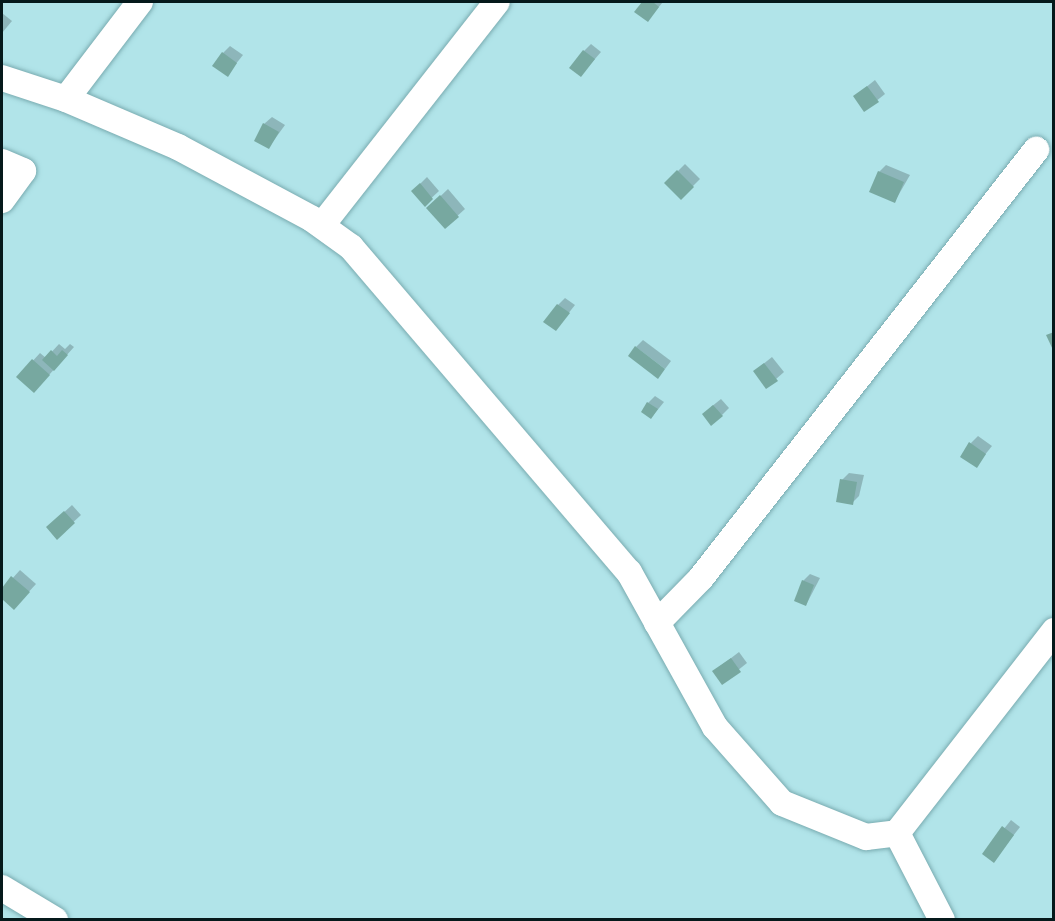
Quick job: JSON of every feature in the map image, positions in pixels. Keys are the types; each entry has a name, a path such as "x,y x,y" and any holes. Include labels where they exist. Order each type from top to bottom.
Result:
{"street":[{"path":"66,99 140,2"},
{"path":"322,225 497,2"},
{"path":"2,78 66,99 178,147 322,225 351,248 629,572 715,727 782,803 866,837 897,832 1053,631"},
{"path":"657,623 701,578 1036,150"},
{"path":"2,162 23,171 2,200"},
{"path":"897,832 942,920"},
{"path":"2,888 55,920"}],"building":[{"path":"642,2 653,2 659,7 648,22 634,12"},
{"path":"583,50 595,59 581,77 569,68"},
{"path":"222,52 237,63 228,77 212,66"},
{"path":"867,86 879,102 864,112 853,96"},
{"path":"263,123 279,132 269,149 254,141"},
{"path":"677,170 694,187 681,200 664,183"},
{"path":"878,171 904,182 895,203 869,192"},
{"path":"420,183 433,199 425,207 411,191"},
{"path":"440,195 459,217 445,229 426,208"},
{"path":"557,304 570,313 556,331 543,322"},
{"path":"1054,332 1054,352 1046,335"},
{"path":"635,346 665,369 658,379 628,356"},
{"path":"51,350 57,356 62,350 68,355 54,371 42,360"},
{"path":"32,359 50,375 34,393 16,377"},
{"path":"764,363 778,381 766,389 753,371"},
{"path":"647,402 658,409 651,419 641,412"},
{"path":"713,405 723,416 711,426 702,414"},
{"path":"969,442 986,454 977,468 960,457"},
{"path":"840,479 857,482 853,505 836,502"},
{"path":"64,511 75,523 57,540 46,527"},
{"path":"11,576 30,592 14,610 2,599 2,588"},
{"path":"802,580 814,585 806,606 794,601"},
{"path":"731,658 741,672 722,685 712,671"},
{"path":"1002,826 1014,835 994,863 982,854"}]}
